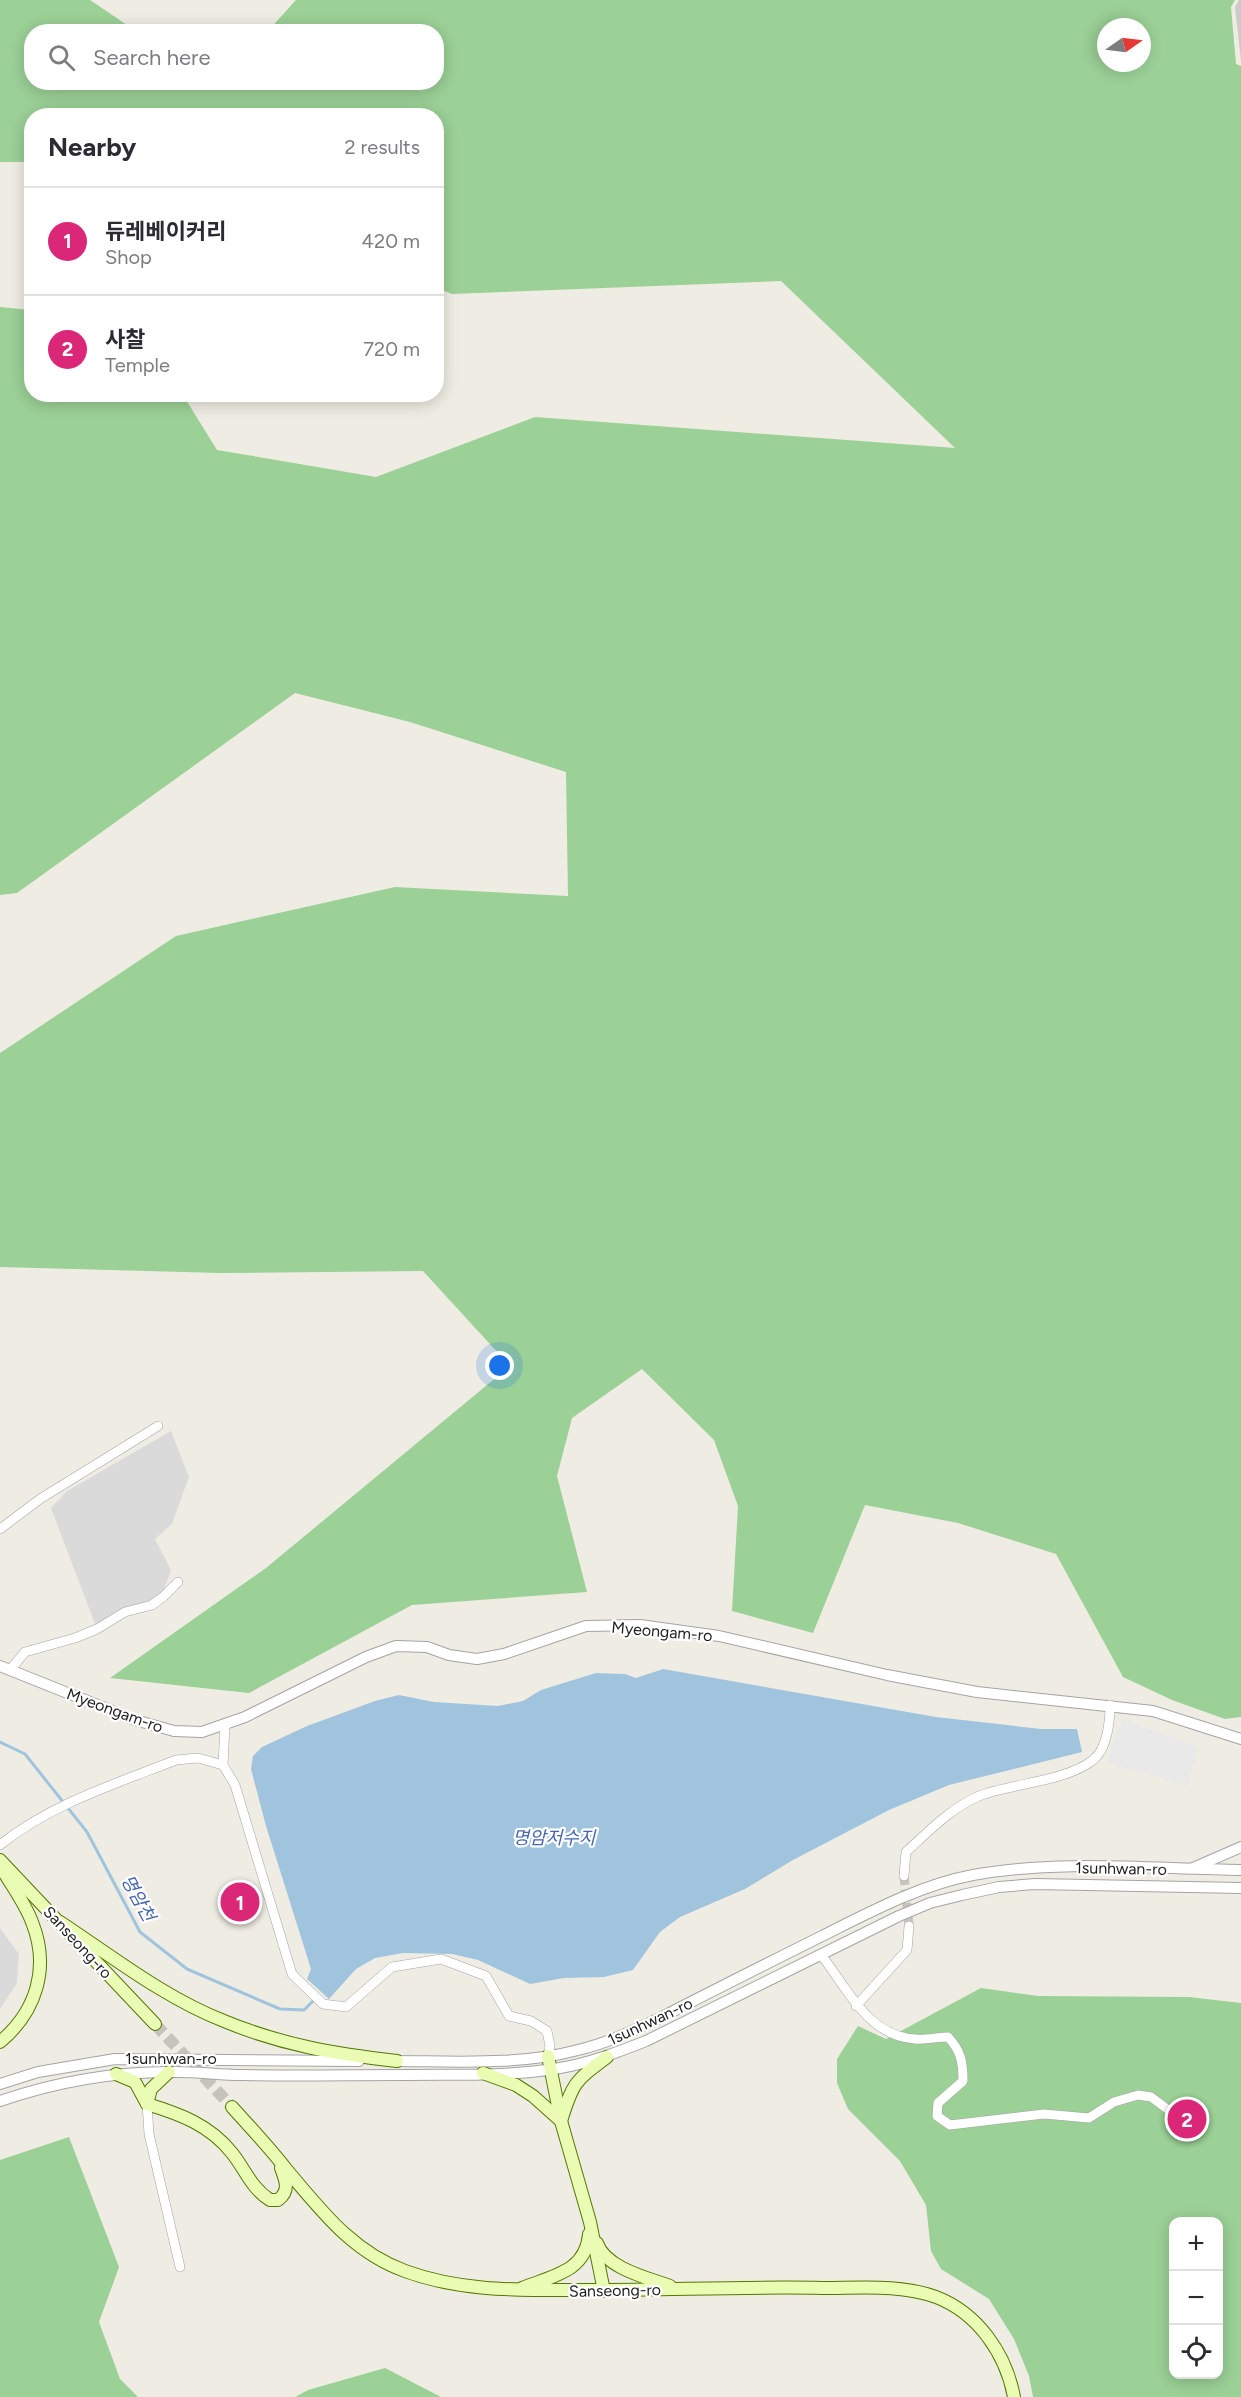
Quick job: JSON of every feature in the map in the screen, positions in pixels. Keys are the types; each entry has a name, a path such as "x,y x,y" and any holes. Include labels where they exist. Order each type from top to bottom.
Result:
{"main road":[{"name":"Sanseong-ro","path":"0,1860 155,2024"},
{"path":"0,1865 32,1921 40,1962 38,1985 28,2012 12,2032 0,2042"},
{"path":"60,1922 148,1980 223,2021 288,2043 331,2053 397,2061"},
{"path":"548,2056 561,2121 599,2250 615,2263 677,2289"},
{"path":"561,2121 571,2090 579,2077 607,2057"},
{"path":"147,2104 151,2089 169,2072"},
{"path":"483,2073 516,2085 533,2096 561,2121"},
{"path":"116,2074 135,2082 147,2104 180,2114 216,2136 231,2152 253,2186 270,2200 278,2200 286,2190 287,2183 276,2156"},
{"name":"Sanseong-ro","path":"232,2107 333,2223 370,2256 386,2264 429,2279 455,2285 515,2290 604,2291 787,2287 900,2289 938,2298 970,2317 995,2346 1006,2367 1014,2397"},
{"path":"515,2290 557,2274 581,2260 588,2242 590,2222"},
{"path":"590,2222 604,2291"}],"street":[{"path":"0,1529 40,1499 158,1425"},
{"path":"5,1668 25,1652 75,1638 97,1629 125,1612 152,1605 163,1598 178,1582"},
{"name":"Myeongam-ro","path":"5,1668 135,1720 174,1731 202,1732 225,1726 366,1657 396,1646 427,1647 477,1659 504,1654 586,1626 640,1625 719,1636 887,1675 977,1692 1154,1711 1241,1739"},
{"path":"904,1876 906,1852 947,1815 980,1796 1069,1772 1094,1760 1106,1739 1110,1705"},
{"path":"225,1726 223,1765 235,1785 292,1974 323,2004 346,2007 392,1967 441,1959 486,1976 509,2016 531,2021 547,2031 550,2046 548,2056"},
{"path":"0,1845 45,1814 176,1760 198,1758 223,1765"},
{"path":"1190,1870 1241,1847"},
{"name":"1sunhwan-ro","path":"0,2084 38,2072 115,2059 477,2061 548,2056 577,2050 625,2035 869,1912 917,1891 971,1875 1033,1868 1241,1870"},
{"name":"1sunhwan-ro","path":"0,2101 40,2087 116,2074 169,2072 241,2075 483,2073 550,2069 607,2057 646,2041 930,1903 999,1887 1035,1884 1241,1888"},
{"path":"856,2006 907,1950 909,1926"},
{"path":"821,1955 856,2006 871,2021 894,2033 915,2039 948,2037 956,2046 962,2058 963,2081 938,2103 937,2116 950,2125 1044,2114 1089,2118 1114,2102 1138,2095 1151,2097 1170,2111"},
{"path":"147,2104 149,2134 180,2267"}],"shaded area":[{"path":"1241,0 1241,61 1235,7"},
{"path":"171,1431 189,1477 172,1524 155,1539 171,1570 163,1592 152,1600 95,1624 51,1508 67,1491"},
{"path":"1122,1719 1197,1746 1189,1786 1106,1763"},
{"path":"0,1928 19,1954 17,1983 0,2009"}],"green space":[{"path":"0,0 90,0 126,24 24,24 24,90 444,90 444,24 274,24 296,0 1235,0 1231,7 1236,64 1241,66 1241,1717 1225,1719 1172,1700 1123,1677 1056,1554 958,1523 865,1505 813,1633 732,1611 738,1506 714,1440 642,1369 572,1418 557,1476 587,1592 412,1605 249,1693 110,1678 266,1568 510,1366 423,1271 220,1273 0,1267 0,1053 176,936 395,887 568,896 566,772 410,722 295,693 17,893 0,895 0,307 24,309 24,402 187,402 217,450 376,477 535,417 955,448 781,281 452,294 444,291 444,108 24,108 24,162 0,162"},
{"path":"981,1988 1038,1996 1189,1997 1241,2003 1241,2397 1033,2397 1029,2376 1014,2339 989,2299 941,2269 931,2251 926,2205 900,2161 848,2109 837,2083 837,2059 858,2026 886,2039"},
{"path":"69,2137 119,2267 99,2322 120,2379 138,2397 0,2397 0,2160"},
{"path":"385,2368 441,2397 295,2397 308,2390"}],"water":[{"name":"명암저수지","path":"663,1669 936,1717 1041,1729 1077,1729 1082,1752 949,1785 889,1810 793,1860 745,1889 680,1917 660,1932 633,1970 604,1977 564,1978 530,1984 478,1960 452,1954 403,1953 375,1958 356,1969 329,1999 307,1979 311,1969 266,1826 251,1769 253,1756 262,1747 307,1726 375,1701 399,1695 434,1702 498,1706 523,1701 541,1690 596,1673 625,1674 636,1678"}],"waterway":[{"name":"명암천","path":"0,1742 25,1754 87,1832 140,1932 187,1969 280,2009 304,2010 316,1998"}],"tunnel":[{"path":"904,1876 909,1926"},
{"path":"155,2024 232,2107"}],"place":[{"name":"듀레베이커리","path":"240,1902"},
{"name":"사찰","path":"1187,2119"}]}
